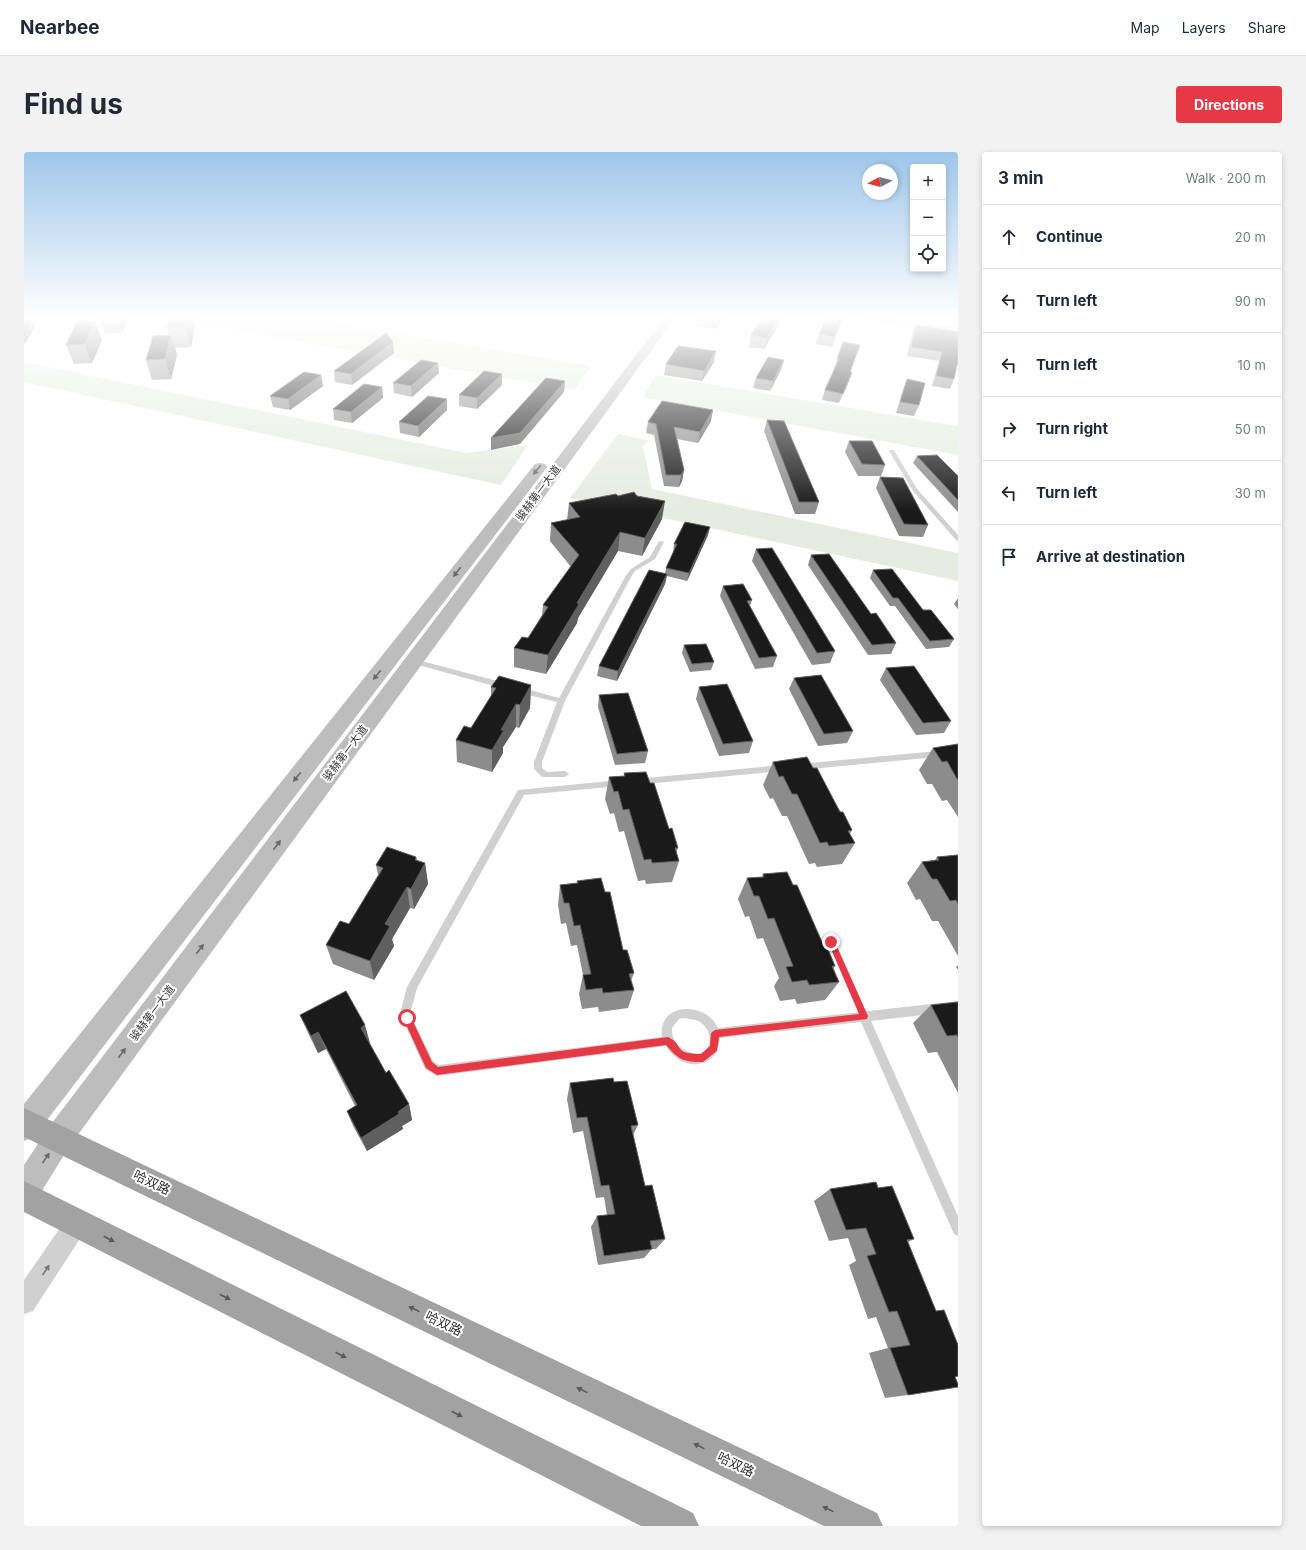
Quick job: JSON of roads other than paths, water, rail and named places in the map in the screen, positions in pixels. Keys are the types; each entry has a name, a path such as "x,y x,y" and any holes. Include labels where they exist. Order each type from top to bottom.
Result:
{"highway":[{"name":"哈双路","path":"25,1124 60,1138 864,1526"},
{"path":"24,1196 680,1526"}],"main road":[{"name":"骏赫第一大道","path":"25,1124 606,382"},
{"name":"骏赫第一大道","path":"24,1191 60,1138 622,382"}],"street":[{"path":"24,1302 78,1223"}],"lane":[{"path":"892,451 915,490 958,538"},
{"path":"565,774 545,775 538,769 538,762 561,701 628,577 633,570 653,558 661,542"},
{"path":"414,661 561,701"},
{"path":"668,1041 437,1071 429,1065 407,1018 406,1010 408,998 412,987 521,792 958,752"},
{"path":"715,1033 958,1006"},
{"path":"683,1013 699,1015 706,1020 715,1033 714,1048 703,1058 695,1059 678,1054 668,1041 667,1026 676,1015 683,1013"},
{"path":"864,1016 958,1230"}]}
